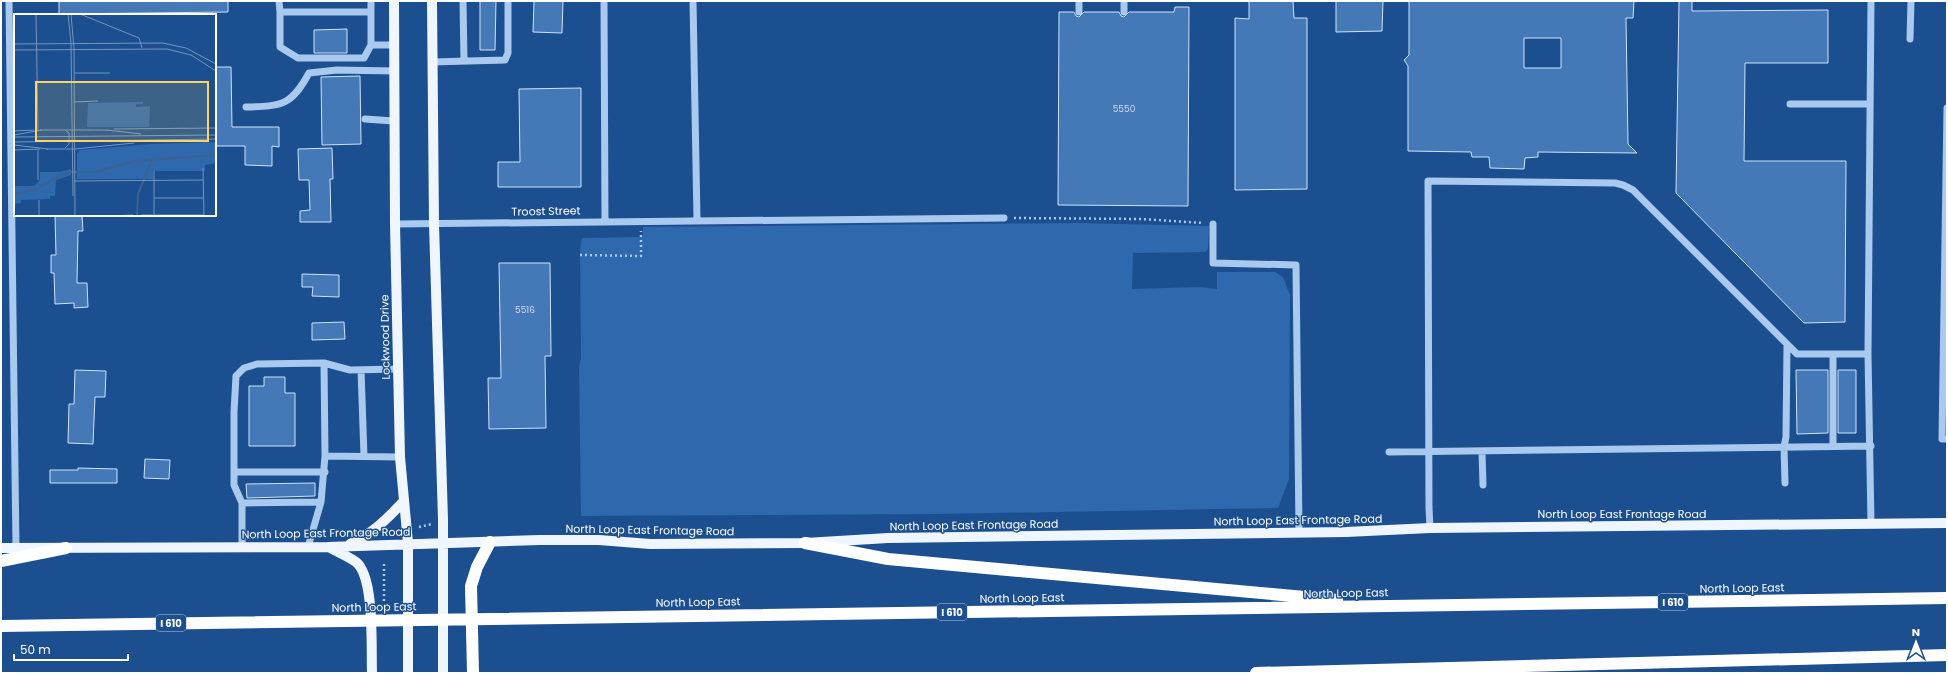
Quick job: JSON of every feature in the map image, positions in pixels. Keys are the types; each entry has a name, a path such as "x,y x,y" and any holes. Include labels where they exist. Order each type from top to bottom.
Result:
{"highway":[{"path":"472,673 471,586 477,567 490,542"},
{"path":"805,543 888,559 1400,605"},
{"path":"1,561 66,548"},
{"name":"North Loop East","path":"1,626 1947,598"},
{"path":"1256,673 1947,655"}],"main road":[{"name":"Lockwood Drive","path":"394,1 395,224 398,369 400,457 408,543 408,673"},
{"path":"432,1 434,224 443,543 443,673"},
{"path":"345,546 367,536 404,501"},
{"name":"North Loop East Frontage Road","path":"1,548 242,548 546,540 599,540 650,544 805,543 888,538 1346,532 1430,528 1947,523"},
{"path":"328,546 356,562 366,577 369,595 372,673"}],"street":[{"path":"9,1 12,26 13,99 16,548"},
{"path":"279,1 280,47 298,58 364,58 371,45 370,1"},
{"path":"463,1 464,61"},
{"path":"432,62 505,60 508,53 508,1"},
{"path":"604,1 605,221"},
{"path":"693,1 697,220"},
{"path":"1079,1 1079,12"},
{"path":"1124,1 1124,12"},
{"path":"1871,1 1868,354 1871,446 1871,524"},
{"path":"1910,39 1911,1"},
{"path":"280,12 371,12"},
{"path":"371,45 394,45"},
{"path":"246,107 282,104 291,98 303,83 308,73 337,70 394,71"},
{"path":"1790,104 1870,104"},
{"path":"1947,108 1942,439 1947,438"},
{"path":"365,119 394,121"},
{"path":"1430,528 1428,181 1615,183 1623,185 1633,190 1797,354 1868,354"},
{"name":"Troost Street","path":"395,224 1004,218"},
{"path":"1213,224 1213,263 1296,265 1299,532"},
{"path":"1785,483 1784,447 1786,437 1788,344"},
{"path":"1833,354 1834,446"},
{"path":"242,548 242,503 234,485 234,412 236,376 239,372 257,364 324,363 350,370 398,369"},
{"path":"308,547 321,502 325,472 324,363"},
{"path":"361,370 364,456"},
{"path":"1389,452 1871,446"},
{"path":"1482,452 1483,485"},
{"path":"325,456 400,457"},
{"path":"234,472 325,472"},
{"path":"242,503 321,502"}],"path":[{"path":"1004,218 1142,219 1213,224"},
{"path":"580,255 641,256 641,221"},
{"path":"419,527 433,524"}],"shaded area":[{"path":"1078,223 1209,226 1208,249 1205,252 1133,253 1132,289 1199,287 1217,289 1217,272 1275,272 1283,277 1290,295 1289,479 1278,508 940,514 581,516 579,367 581,358 580,249 582,238 643,237 643,227"}],"building":[{"path":"59,1 228,1 228,12 59,14"},
{"path":"480,1 496,1 495,50 480,50"},
{"path":"534,1 563,1 562,33 533,32"},
{"path":"1249,1 1293,1 1294,18 1307,18 1307,189 1235,190 1235,18 1249,19"},
{"path":"1336,1 1383,1 1382,31 1336,32"},
{"path":"1409,1 1634,1 1633,18 1626,18 1628,144 1637,153 1538,152 1538,157 1525,158 1524,169 1490,168 1489,157 1472,157 1471,152 1408,151 1408,66 1404,60 1409,55","holes":["1524,38 1561,38 1561,68 1524,68"]},
{"path":"1679,1 1692,1 1692,11 1828,10 1828,63 1745,63 1744,161 1846,161 1845,322 1804,323 1676,193"},
{"path":"1175,7 1189,7 1188,206 1058,205 1059,12 1074,12 1076,16 1079,17 1084,12 1119,12 1121,16 1124,17 1129,12 1174,12"},
{"path":"347,29 347,53 314,53 314,30"},
{"path":"216,67 231,67 232,127 279,127 279,147 272,146 272,166 245,165 245,146 216,146"},
{"path":"360,76 361,144 322,145 321,77"},
{"path":"581,88 581,187 498,187 498,162 520,162 519,89"},
{"path":"332,148 333,179 330,179 331,222 300,222 300,211 310,210 309,180 299,180 298,149"},
{"path":"55,216 82,216 83,231 78,231 77,283 87,283 88,307 74,308 74,303 55,304 54,273 51,273 51,255 56,255"},
{"path":"499,263 550,263 551,356 545,356 546,428 489,429 488,378 501,378"},
{"path":"302,274 339,275 339,297 312,296 313,287 302,287"},
{"path":"344,322 345,339 312,340 312,323"},
{"path":"75,370 106,371 105,397 95,397 93,444 68,443 69,404 74,404"},
{"path":"1796,370 1828,370 1828,433 1797,434"},
{"path":"1838,370 1856,370 1856,433 1838,433"},
{"path":"264,377 285,377 285,393 295,393 295,446 249,446 249,386 264,386"},
{"path":"145,459 170,460 169,479 144,478"},
{"path":"78,468 117,469 117,483 50,483 50,470 78,470"},
{"path":"315,483 315,496 247,498 246,484"}]}
